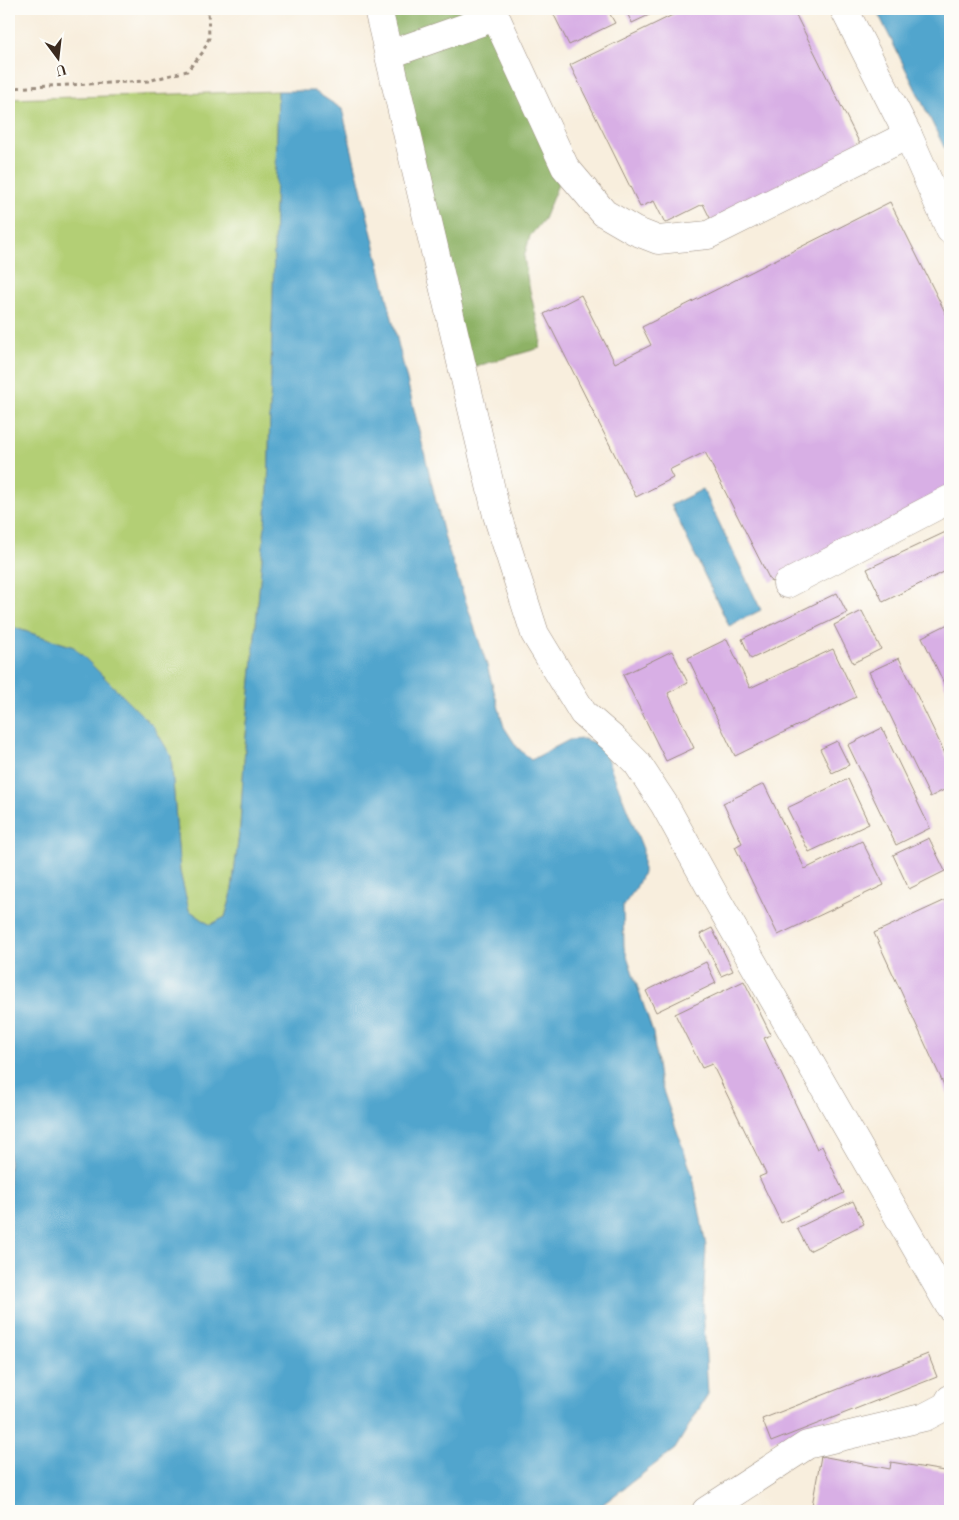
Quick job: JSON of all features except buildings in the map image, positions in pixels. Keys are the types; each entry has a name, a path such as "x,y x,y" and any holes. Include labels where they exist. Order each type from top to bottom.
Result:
{"street":[{"path":"378,9 496,515 535,634 583,713 613,738 638,763 664,804 950,1307"},
{"path":"844,9 908,135 950,230"},
{"path":"390,54 494,13 565,167 604,213 635,231 658,240 708,235 908,135"},
{"path":"787,584 950,499"},
{"path":"706,1511 807,1445 938,1418 950,1399"}],"path":[{"path":"9,88 148,81 187,71 203,52 209,38 208,9"}],"green space":[{"path":"378,9 492,9 565,167 544,219 530,236 524,257 541,338 540,348 463,370"},
{"path":"278,91 268,492 245,747 240,826 231,897 225,917 210,925 189,910 180,872 171,756 74,647 9,626 9,99"}],"water":[{"path":"876,9 950,9 950,159"},
{"path":"278,91 314,91 342,109 445,539 486,662 504,727 517,747 531,760 569,740 584,739 602,746 643,849 643,873 636,888 623,906 624,947 653,1033 659,1079 693,1177 706,1246 703,1306 708,1394 675,1449 594,1511 9,1511 9,626 74,647 154,727 171,756 180,872 189,910 210,925 225,917 231,897 240,826 245,747 268,492"},
{"path":"703,489 761,610 729,626 671,505"}]}
